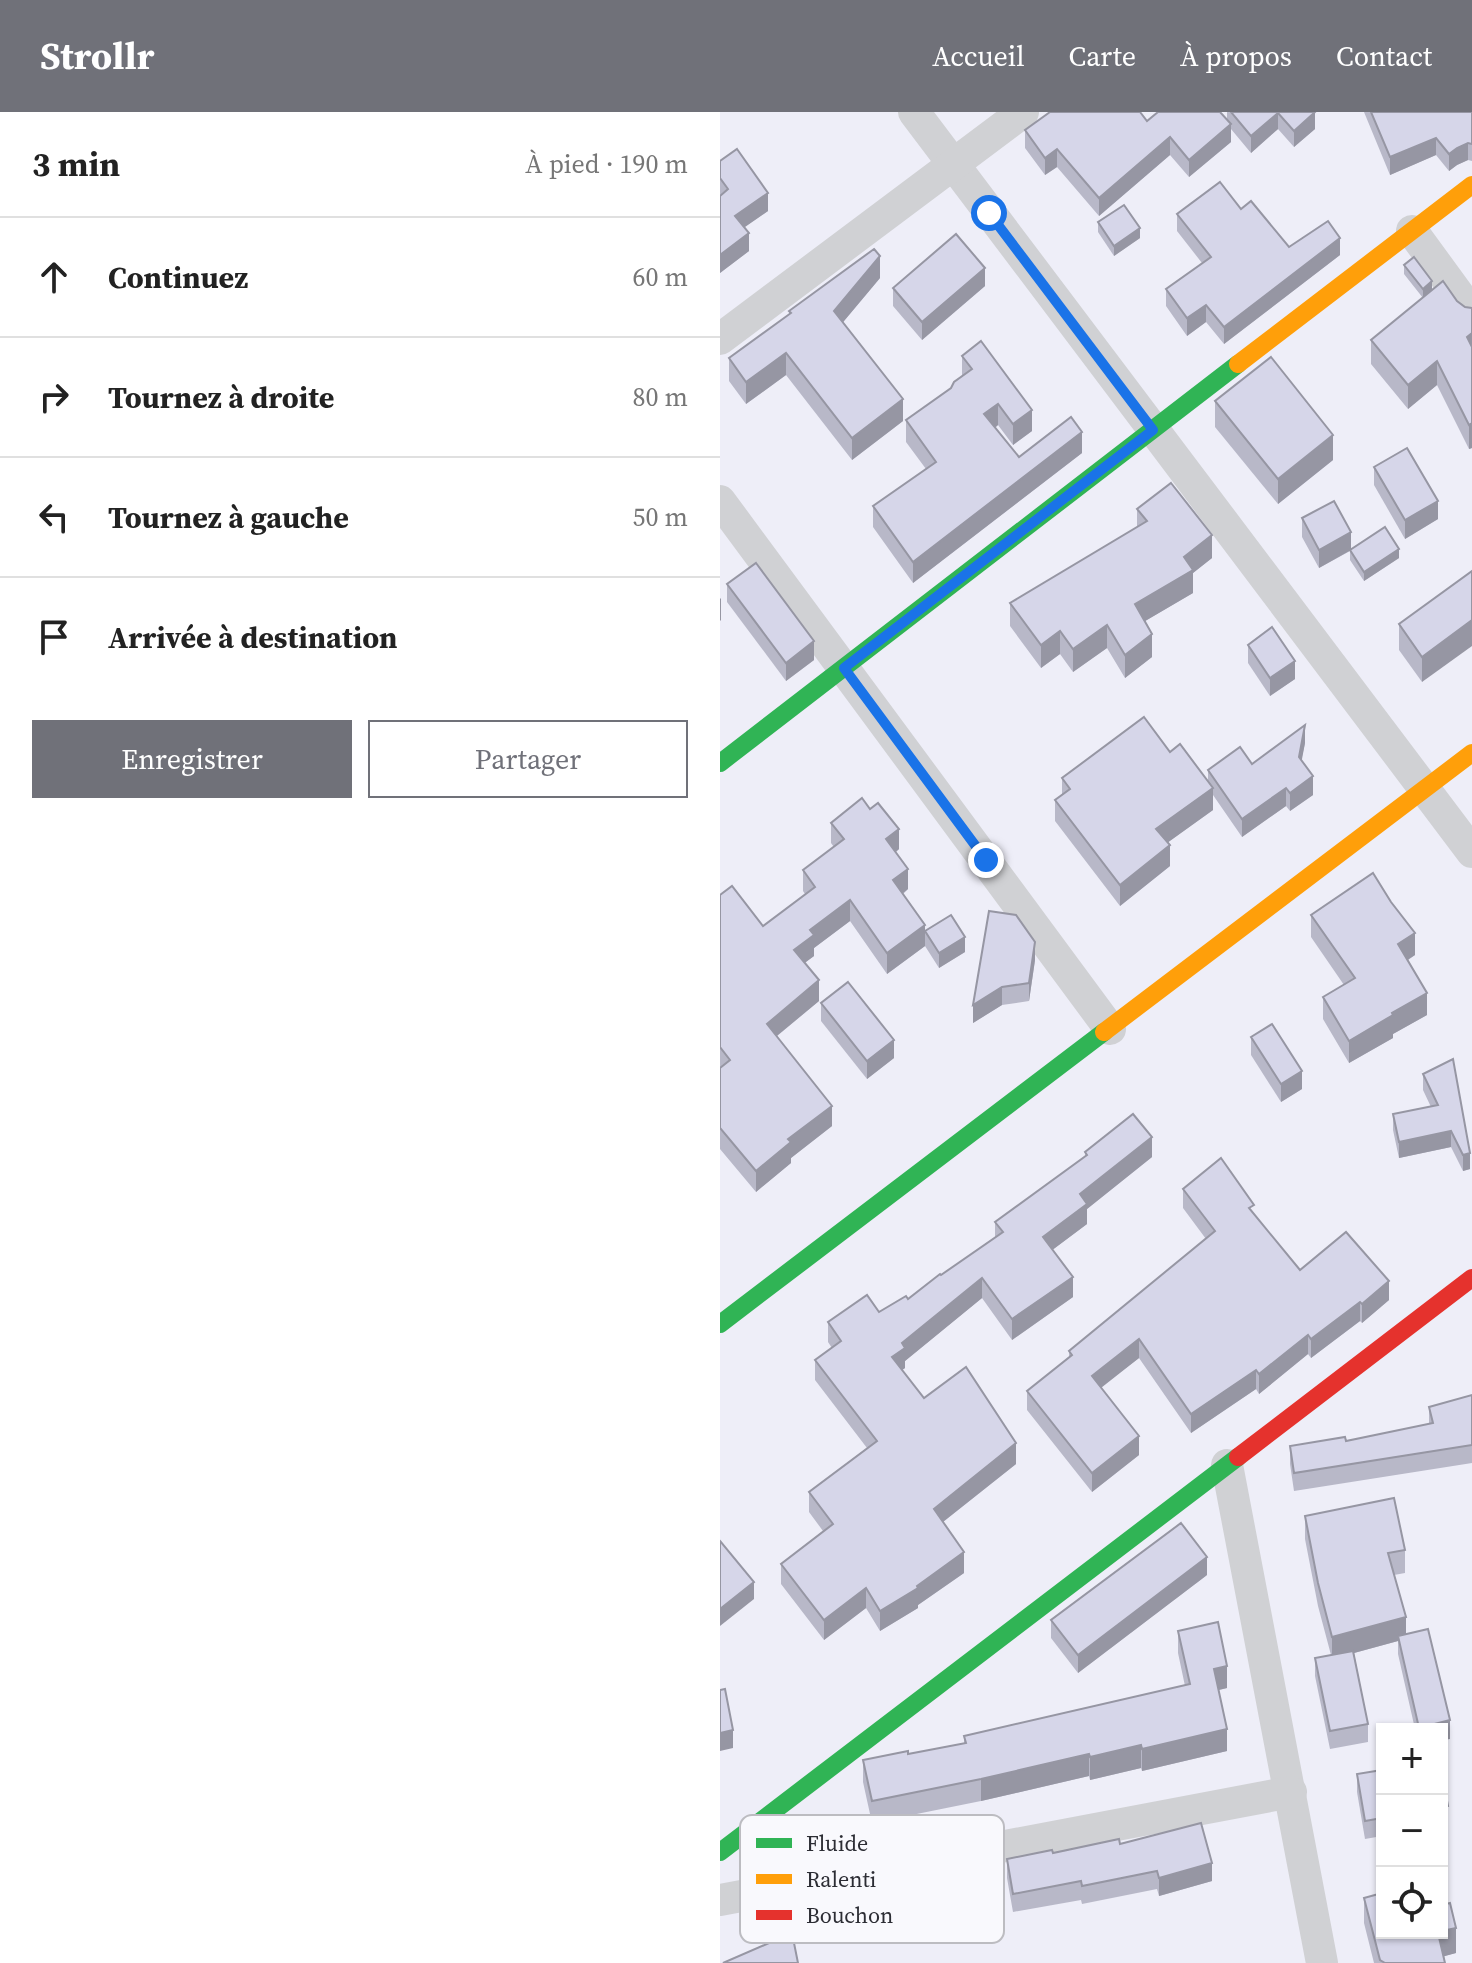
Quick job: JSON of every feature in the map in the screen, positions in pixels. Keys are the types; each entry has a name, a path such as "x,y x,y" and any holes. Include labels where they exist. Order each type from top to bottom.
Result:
{"main road":[{"path":"720,763 1472,185"},
{"path":"720,1324 1472,753"},
{"path":"768,1815 1472,1278"},
{"path":"720,1852 740,1837"}],"street":[{"path":"914,112 1472,852"},
{"path":"720,339 1023,112"},
{"path":"1412,231 1472,313"},
{"path":"720,501 1110,1029"},
{"path":"1227,1465 1322,1963"},
{"path":"1004,1846 1291,1792"},
{"path":"720,1900 740,1896"}],"building":[{"path":"1050,112 1140,112 1147,121 1158,112 1220,112 1231,124 1189,160 1170,137 1099,198 1057,149 1045,158 1025,130"},
{"path":"1231,112 1315,112 1294,131 1278,113 1251,136"},
{"path":"1371,112 1472,112 1472,144 1468,143 1449,154 1436,138 1390,157"},
{"path":"737,149 768,193 735,216 749,233 720,255 720,196 728,189 720,178 720,161"},
{"path":"1220,182 1241,209 1251,201 1289,247 1328,221 1340,238 1224,327 1206,305 1187,318 1166,289 1211,257 1177,214"},
{"path":"1124,205 1140,228 1114,246 1098,222"},
{"path":"956,234 985,268 922,322 893,288"},
{"path":"874,249 880,256 834,311 903,399 852,438 786,353 746,382 729,358"},
{"path":"1414,257 1432,281 1423,289 1404,265"},
{"path":"1443,281 1457,301 1472,308 1472,333 1467,337 1472,347 1472,423 1469,425 1437,361 1408,385 1371,340"},
{"path":"981,341 1032,410 1013,424 998,404 984,414 1019,457 1071,417 1082,432 913,562 873,506 936,462 906,420 972,369 962,356"},
{"path":"1271,357 1333,435 1278,479 1215,401"},
{"path":"1407,448 1438,501 1405,520 1374,467"},
{"path":"1171,483 1212,535 1184,557 1193,570 1135,604 1152,634 1125,655 1107,625 1073,649 1060,631 1041,645 1010,603 1147,521 1137,509"},
{"path":"1334,501 1351,532 1319,550 1302,518"},
{"path":"1385,527 1399,549 1364,572 1350,550"},
{"path":"756,563 814,641 786,663 727,584"},
{"path":"1472,571 1472,620 1422,657 1399,624"},
{"path":"1272,627 1295,661 1270,678 1248,645"},
{"path":"1144,717 1170,752 1180,744 1213,788 1156,829 1170,845 1120,885 1055,800 1070,789 1062,778"},
{"path":"1305,725 1299,757 1313,776 1290,793 1286,788 1242,819 1208,770 1240,747 1252,764"},
{"path":"862,798 870,809 878,803 899,829 886,839 908,869 893,880 925,925 887,953 850,900 810,930 814,935 794,950 819,980 767,1024 832,1106 788,1139 791,1142 756,1171 720,1128 720,1068 730,1060 720,1047 720,895 732,886 763,926 815,887 803,870 844,839 831,823"},
{"path":"1373,873 1415,933 1398,944 1427,993 1349,1041 1323,997 1355,978 1311,915"},
{"path":"989,911 1016,915 1035,942 1029,983 1002,987 973,1005"},
{"path":"951,915 965,937 939,953 925,931"},
{"path":"848,982 894,1040 867,1061 821,1003"},
{"path":"1272,1024 1302,1071 1281,1084 1251,1037"},
{"path":"1453,1059 1470,1153 1463,1155 1451,1131 1399,1142 1393,1114 1438,1105 1423,1074"},
{"path":"1133,1114 1152,1137 1080,1194 1087,1204 1043,1237 1073,1277 1012,1319 982,1278 902,1343 905,1348 892,1357 924,1398 966,1367 1016,1443 934,1509 964,1552 918,1588 880,1611 866,1588 824,1620 781,1564 833,1524 809,1492 877,1441 815,1360 841,1341 828,1322 867,1295 879,1312 906,1296 908,1299 1003,1232 995,1222 1087,1155 1085,1152"},
{"path":"1221,1158 1254,1205 1249,1208 1300,1270 1346,1232 1389,1281 1311,1339 1308,1335 1259,1374 1256,1370 1191,1414 1139,1339 1092,1376 1139,1436 1092,1473 1027,1391 1072,1355 1069,1351 1215,1231 1183,1189"},
{"path":"1472,1395 1472,1445 1294,1473 1290,1446 1345,1437 1346,1441 1433,1423 1429,1407"},
{"path":"1394,1498 1405,1550 1388,1553 1406,1617 1332,1637 1305,1516"},
{"path":"1181,1523 1207,1557 1078,1655 1051,1620"},
{"path":"720,1541 754,1582 720,1609"},
{"path":"1218,1622 1227,1666 1214,1669 1227,1729 1142,1749 1141,1745 1090,1757 1089,1754 872,1801 863,1760 966,1743 964,1736 1190,1684 1178,1631"},
{"path":"1428,1629 1450,1720 1418,1723 1398,1636"},
{"path":"1353,1651 1368,1724 1330,1731 1315,1658"},
{"path":"725,1689 733,1730 720,1733 720,1690"},
{"path":"1376,1771 1376,1819 1365,1821 1357,1774"},
{"path":"1201,1823 1212,1863 1159,1878 1157,1871 1082,1886 1081,1881 1013,1894 1007,1859 1119,1839 1120,1844"},
{"path":"1376,1895 1376,1939 1439,1939 1445,1963 1385,1963 1380,1960 1364,1898"},
{"path":"1448,1904 1456,1928 1448,1930"},
{"path":"769,1943 794,1943 798,1963 723,1963"}],"traffic: fast":[{"path":"720,763 1238,364"},
{"path":"720,1324 1104,1032"},
{"path":"769,1815 1238,1457"},
{"path":"720,1852 740,1837"}],"traffic: slow":[{"path":"1238,364 1472,185"},
{"path":"1104,1032 1472,753"}],"traffic: jam":[{"path":"1238,1457 1472,1278"}],"route":[{"path":"986,860 844,668 1153,430 989,213"}]}
